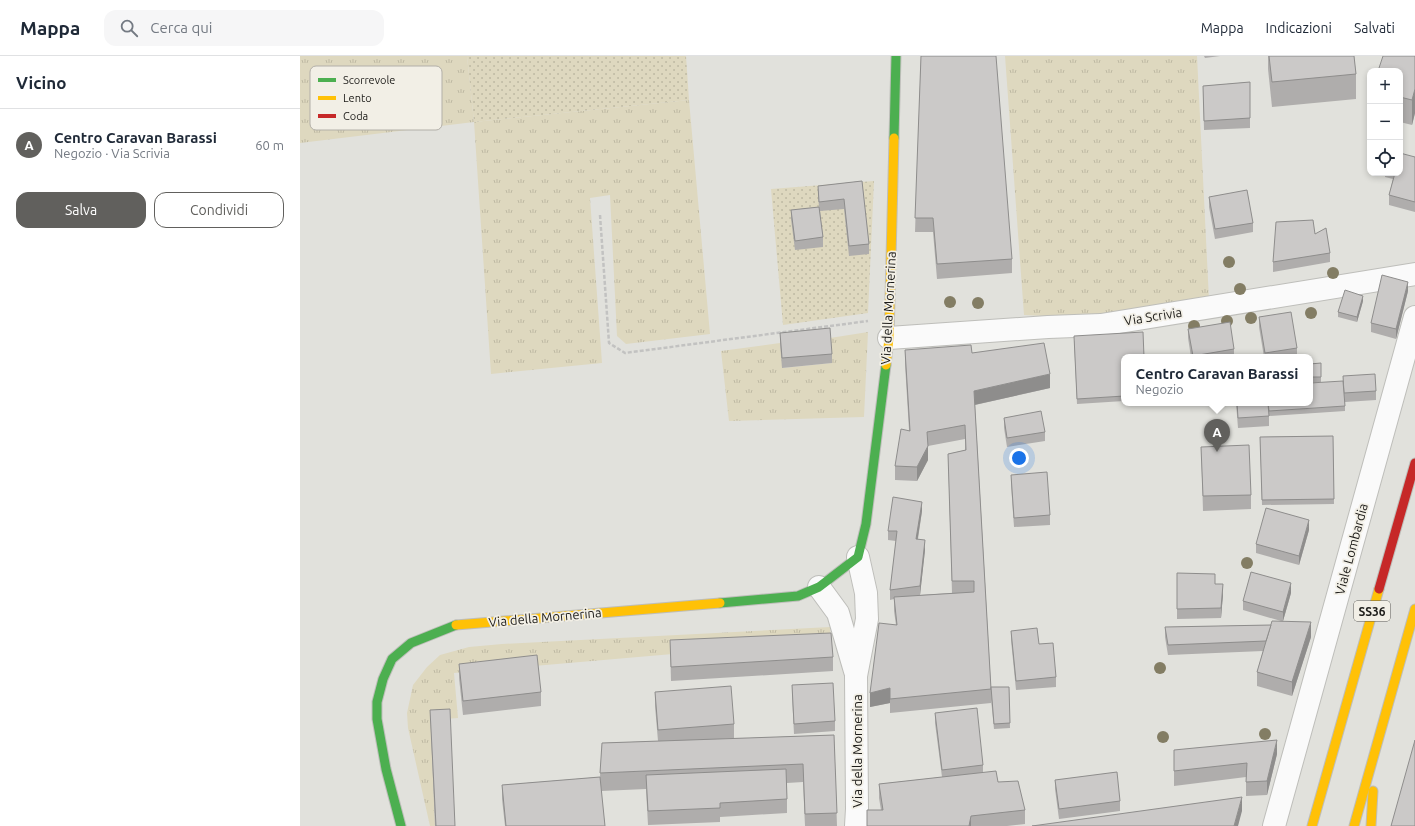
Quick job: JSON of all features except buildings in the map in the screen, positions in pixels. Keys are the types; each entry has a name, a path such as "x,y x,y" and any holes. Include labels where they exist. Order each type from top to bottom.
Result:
{"main road":[{"name":"Via della Mornerina","path":"401,826 386,769 377,719 377,702 383,679 392,659 411,643 453,625 798,596 818,587 858,557 866,524 890,328 892,178 896,56"},
{"name":"SS36","path":"1312,826 1415,463"},
{"path":"1354,826 1415,609"},
{"path":"1371,826 1375,750"},
{"path":"1308,806 1331,759"}],"street":[{"name":"Via Scrivia","path":"890,328 1048,327 1101,325 1415,274"},
{"name":"Viale Lombardia","path":"1274,826 1415,317"},
{"name":"Via della Mornerina","path":"856,826 856,676 867,619 866,593 858,557"},
{"name":"Via della Mornerina","path":"818,587 838,613 856,676"}],"path":[{"path":"600,215 609,343 625,353 890,328"}],"green space":[{"path":"300,56 467,56 474,122 442,126 442,66 310,66 310,130 408,130 300,143"},
{"path":"467,56 686,56 689,100 474,122"},
{"path":"1005,56 1197,56 1209,300 1084,318 1024,315"},
{"path":"689,100 710,334 626,344 617,336 610,195 590,198 602,363 491,374 474,122"},
{"path":"874,181 868,313 783,325 771,189"},
{"path":"868,332 864,417 729,421 721,351 780,343 783,368 832,363 830,338"},
{"path":"830,627 831,647 673,654 454,673 458,718 431,720 435,826 430,826 408,728 407,713 413,685 427,667 440,655 469,647 502,644"}],"traffic: fast":[{"path":"894,138 896,56"},
{"path":"720,603 798,596 819,587 858,557 866,524 886,365"},
{"path":"401,826 386,769 377,719 377,702 383,679 392,659 411,643 456,625"}],"traffic: slow":[{"path":"886,365 889,338 894,138"},
{"path":"1312,826 1379,589"},
{"path":"456,625 720,603"},
{"path":"1354,826 1415,609"},
{"path":"1371,826 1373,791"}],"traffic: jam":[{"path":"1379,589 1415,463"}],"place":[{"name":"Centro Caravan Barassi","path":"1217,452"}]}
